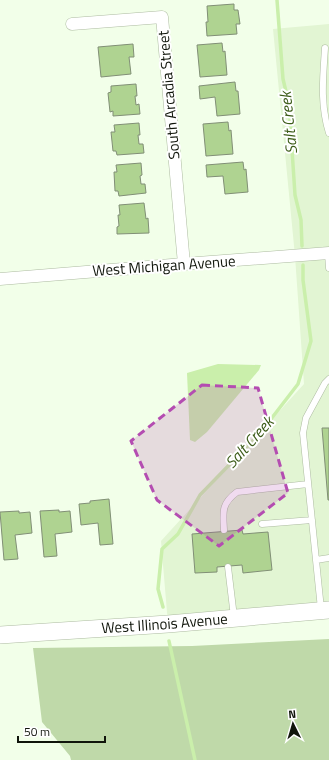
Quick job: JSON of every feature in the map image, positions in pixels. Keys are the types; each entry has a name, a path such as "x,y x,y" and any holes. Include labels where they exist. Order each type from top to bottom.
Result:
{"main road":[{"name":"West Illinois Avenue","path":"0,635 168,624 325,610"}],"street":[{"name":"South Arcadia Street","path":"72,24 162,17 184,264"},
{"name":"West Michigan Avenue","path":"0,279 328,253"}],"lane":[{"path":"325,48 322,96 329,133"},
{"path":"328,253 329,268"},
{"path":"325,610 316,560 303,433 306,418 325,383 329,380"},
{"path":"224,530 224,506 229,498 237,492 308,484"},
{"path":"262,524 312,520"},
{"path":"316,560 329,558"},
{"path":"228,567 234,618"}],"highlighted area":[{"path":"202,385 258,388 288,493 219,546 157,500 131,441"}],"shaded area":[{"path":"329,24 329,610 168,624 161,541 304,384 295,256 273,29"},
{"path":"218,364 261,365 259,370 207,432 195,442 190,440 187,373"},
{"path":"329,639 329,760 71,760 70,756 42,722 33,648 192,646"}],"building":[{"path":"234,4 234,10 238,10 240,24 236,24 237,34 207,36 207,6"},
{"path":"222,43 223,52 225,51 227,75 200,77 197,45"},
{"path":"133,44 134,57 129,57 131,74 101,77 98,47"},
{"path":"235,82 236,91 238,91 240,114 217,116 215,97 200,99 199,86"},
{"path":"136,84 136,105 139,104 140,114 113,116 113,111 110,112 108,93 111,92 111,86"},
{"path":"228,122 229,131 231,130 233,154 206,156 203,124"},
{"path":"139,123 139,144 143,144 144,153 117,155 116,151 113,151 111,132 115,132 114,125"},
{"path":"243,162 244,170 246,169 248,192 225,194 223,176 207,177 206,165"},
{"path":"141,163 141,184 145,184 146,193 119,196 118,191 115,191 114,172 117,172 116,165"},
{"path":"144,203 146,219 148,218 149,233 117,234 117,227 119,226 118,215 120,215 119,205"},
{"path":"322,428 329,428 329,500 328,500"},
{"path":"109,499 113,544 100,545 98,523 81,525 79,504"},
{"path":"59,510 59,512 70,511 72,532 55,534 57,556 44,557 40,511"},
{"path":"19,511 19,513 30,512 32,533 15,535 18,559 4,560 0,512"},
{"path":"242,530 243,534 268,532 272,570 243,573 242,565 217,567 217,572 195,573 192,534"}],"waterway":[{"name":"Salt Creek","path":"277,0 283,79 289,104 295,195 301,220 302,246"},
{"name":"Salt Creek","path":"163,607 158,589 162,549 178,534 200,495 261,432 298,384 311,341 303,280 303,265"},
{"name":"Salt Creek","path":"169,641 195,760"}]}
